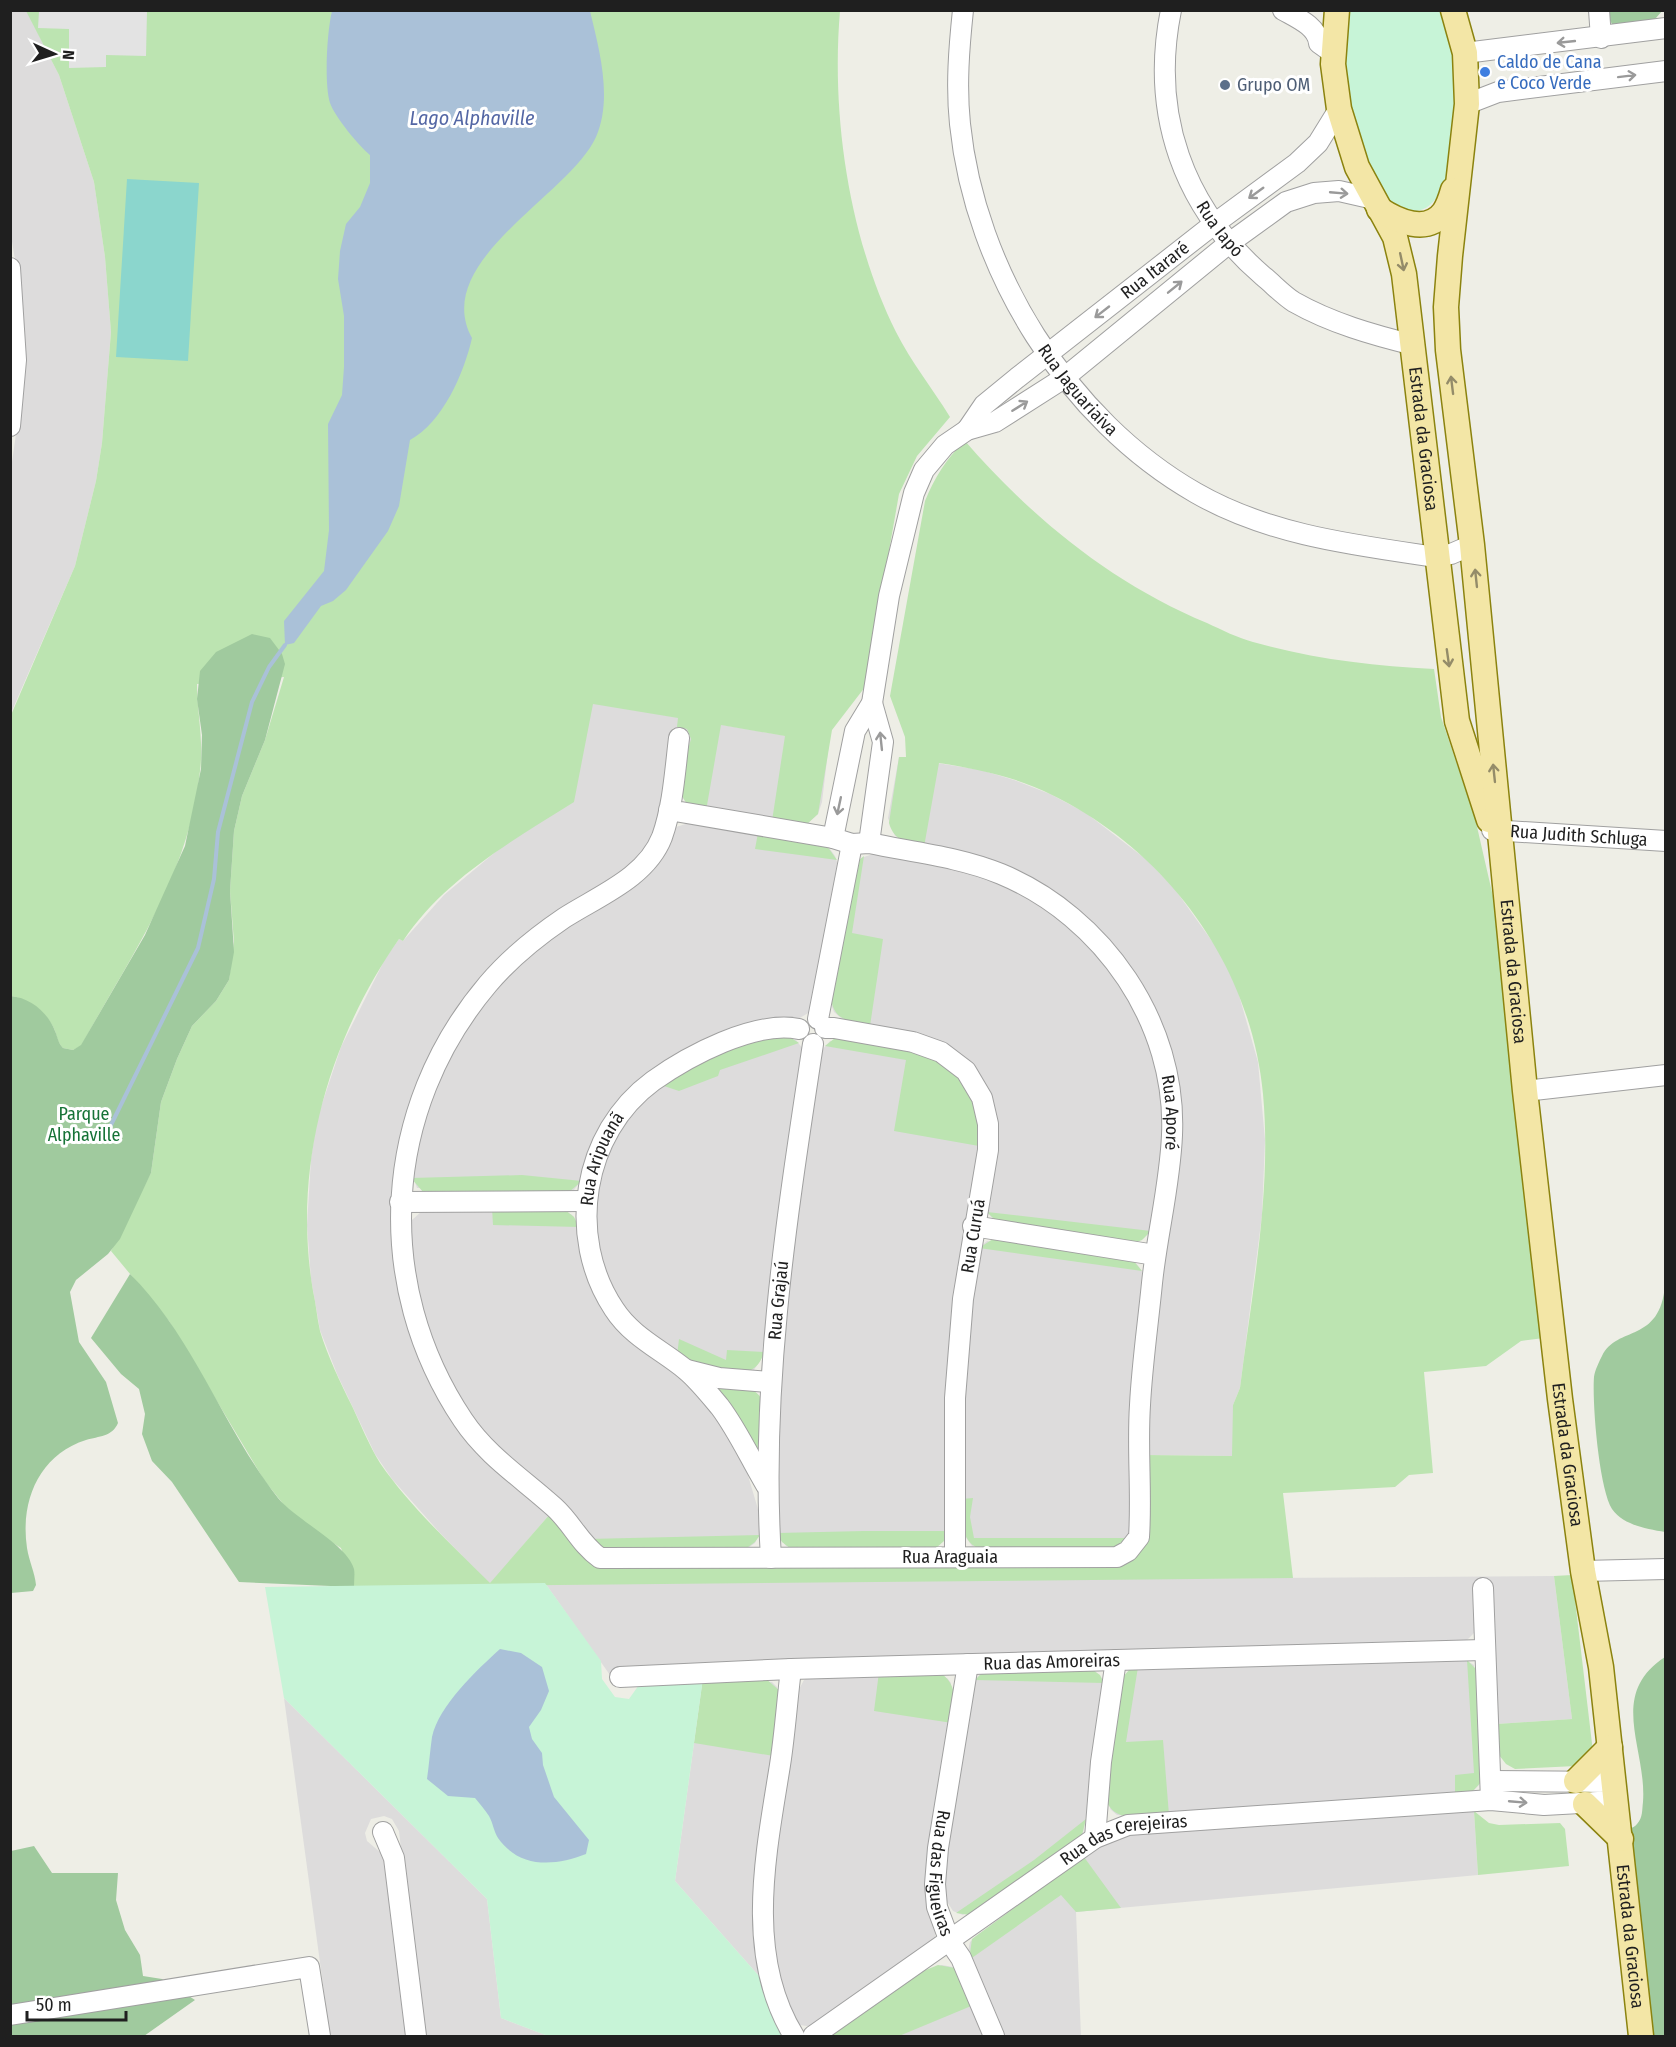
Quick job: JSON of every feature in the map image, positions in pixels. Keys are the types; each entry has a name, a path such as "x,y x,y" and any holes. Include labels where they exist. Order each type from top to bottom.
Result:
{"main road":[{"name":"Estrada da Graciosa","path":"1337,10 1333,53 1339,109 1357,167 1395,237 1404,274 1457,721 1496,830"},
{"name":"Estrada da Graciosa","path":"1453,10 1465,53 1467,104 1446,307 1448,350 1472,545 1496,830 1504,872 1525,1091 1560,1399 1583,1570 1601,1667 1641,2037"},
{"path":"1376,204 1397,221 1413,225 1432,221 1443,213 1459,176"},
{"path":"1576,1781 1610,1747"},
{"path":"1585,1804 1621,1839"}],"street":[{"name":"Rua Jaguariaíva","path":"963,10 959,56 960,124 974,195 992,253 1033,336 1064,378 1092,410 1134,450 1196,493 1252,519 1335,543 1436,557"},
{"name":"Rua Iapó","path":"1171,10 1165,40 1165,99 1175,150 1198,200 1228,244 1293,301 1342,324 1414,345"},
{"path":"1283,10 1306,22 1319,39 1319,43 1333,53"},
{"path":"1599,10 1602,38"},
{"path":"1465,53 1602,38 1665,28"},
{"path":"1467,104 1498,93 1665,71"},
{"name":"Rua Itararé","path":"967,430 984,405 1214,224 1311,152 1339,109"},
{"name":"Rua Itararé","path":"872,703 889,596 914,493 924,470 945,445 967,430 995,422 1064,378 1228,244 1286,202 1314,193 1339,191 1376,204"},
{"path":"10,268 16,360 10,426"},
{"path":"1436,557 1451,554 1472,545"},
{"path":"822,1024 807,1019 800,1029 803,1040 813,1044 822,1040 822,1024 851,841 855,731 872,703"},
{"path":"851,841 883,742 872,703"},
{"name":"Rua Araguaia","path":"679,738 669,810 661,839 646,864 522,949 489,983 458,1023 426,1083 413,1126 400,1202 402,1268 425,1349 470,1428 490,1453 554,1507 573,1527 585,1548 600,1558 1117,1557 1128,1551"},
{"name":"Rua Aporé","path":"669,810 851,841 1001,874 1052,903 1093,935 1129,979 1154,1030 1170,1086 1172,1134 1155,1255 1140,1406 1139,1537 1128,1551"},
{"name":"Rua Judith Schluga","path":"1496,830 1665,841"},
{"name":"Rua Curuá","path":"822,1024 913,1042 941,1052 966,1071 982,1098 988,1124 988,1150 973,1226 963,1299 955,1398 956,1557"},
{"name":"Rua Aripuanã","path":"766,1485 720,1408 687,1370 642,1339 614,1310 596,1272 587,1235 586,1201 592,1168 606,1134 625,1107 647,1086 676,1065 721,1044 761,1031 789,1027 800,1029"},
{"name":"Rua Grajaú","path":"771,1558 766,1485 769,1382 786,1223 813,1044"},
{"path":"1525,1091 1665,1075"},
{"path":"400,1202 586,1201"},
{"path":"973,1226 1155,1255"},
{"name":"Rua Aripuanã","path":"687,1370 719,1378 769,1382"},
{"path":"1583,1570 1665,1569"},
{"path":"1483,1588 1483,1650 1491,1791"},
{"name":"Rua das Amoreiras","path":"620,1677 791,1669 1483,1650"},
{"path":"1095,1838 1101,1762 1116,1660"},
{"name":"Rua das Figueiras","path":"968,1664 938,1848 935,1884 937,1907 950,1942 961,1958 994,2037"},
{"path":"791,1669 766,1852 762,1911 768,1965 782,2017 794,2037"},
{"path":"1491,1791 1576,1781 1615,1792"},
{"path":"1491,1791 1544,1805 1585,1804 1615,1792"},
{"name":"Rua das Cerejeiras","path":"813,2037 1095,1838 1128,1825 1491,1791"},
{"path":"383,1832 394,1858 416,2037"},
{"path":"10,2015 309,1967 320,2037"}],"shaded area":[{"path":"26,10 59,75 94,182 105,257 111,332 102,443 96,481 75,566 11,713 10,476 20,406 21,297 10,229 10,11"},
{"path":"39,11 147,11 146,56 106,55 106,67 69,68 69,29 38,28"},
{"path":"127,179 199,183 188,361 116,357"},
{"path":"593,703 829,743 822,802 818,814 807,824 688,805 682,797 686,748 690,735 684,727 673,728 668,738 670,746 661,813 655,834 635,865 579,900 434,1049 423,1072 409,1109 396,1171 428,1371 550,1514 490,1584 392,1479 375,1454 337,1374 320,1330 311,1279 307,1225 311,1159 317,1119 341,1047 385,959 399,939 403,941 444,895 499,849"},
{"path":"899,757 981,770 1050,794 1086,813 1147,860 1174,888 1219,951 1237,988 1258,1062 1265,1140 1262,1215 1240,1388 1233,1405 1233,1456 1146,1455 1172,1071 1076,913 895,836 888,818"},
{"path":"692,822 830,849 835,856 838,865 810,1012 798,1019 779,1021 672,1061 574,1190 417,1188 409,1166 433,1082 490,989 676,827"},
{"path":"876,853 932,863 989,877 1051,910 1097,951 1137,1010 1155,1058 1165,1122 1152,1229 1144,1238 1137,1242 992,1218 987,1212 973,1071 842,1019 834,1012 832,1007 861,858"},
{"path":"796,1040 803,1049 763,1356 754,1370 696,1365 644,1333 610,1290 592,1227 602,1161 630,1113 669,1079"},
{"path":"830,1041 913,1047 980,1141 948,1525 940,1545 786,1546 777,1533 780,1321 818,1063 823,1049"},
{"path":"430,1209 571,1214 574,1217 582,1251 666,1366 706,1404 728,1435 747,1472 760,1516 761,1530 755,1543 748,1548 604,1552 513,1465 467,1411 438,1360 411,1273 412,1220 421,1212"},
{"path":"987,1241 1136,1263 1142,1271 1130,1538 972,1546 964,1535 964,1358 979,1248"},
{"path":"1554,1576 1572,1719 1497,1724 1488,1580 1484,1578 1477,1580 1475,1585 1476,1626 1474,1633 1467,1640 1449,1645 623,1666 610,1675 545,1583"},
{"path":"1464,1659 1474,1665 1479,1785 1472,1792 1138,1817 1117,1815 1110,1809 1125,1675 1132,1669"},
{"path":"1095,1671 1103,1680 1105,1702 1083,1834 963,1915 953,1911 944,1897 943,1865 974,1682 980,1674"},
{"path":"817,1674 947,1678 951,1683 935,1940 813,2027 800,2025 794,2019 778,1977 768,1903 797,1693 804,1680"},
{"path":"703,1678 772,1682 777,1687 765,1983 675,1881"},
{"path":"284,1698 487,1899 501,2018 548,2036 422,2036 399,1831 392,1819 384,1816 371,1819 365,1833 367,1841 388,1859 410,2036 330,2036"},
{"path":"1474,1811 1478,1875 1076,1912 1081,2036 1001,2036 968,1951 970,1942 976,1936 1100,1844 1121,1834"},
{"path":"942,1965 953,1967 988,2036 831,2036 921,1972"}],"green space":[{"path":"26,11 840,11 838,92 841,133 855,217 866,257 896,332 950,417 917,456 899,494 865,687 832,730 818,814 807,824 772,821 785,736 721,725 706,811 688,805 683,798 682,773 691,739 687,729 677,727 678,718 593,704 574,802 503,847 438,899 403,941 399,939 374,978 353,1020 335,1063 312,1152 308,1198 308,1244 313,1291 320,1331 327,1350 372,1449 392,1480 432,1526 490,1583 550,1514 578,1549 1125,1561 1146,1455 1232,1456 1233,1405 1240,1388 1263,1204 1265,1131 1263,1094 1255,1046 1241,1001 1221,957 1196,917 1166,880 1132,847 1094,819 1052,795 1025,783 997,774 939,763 924,847 898,837 889,823 899,757 906,757 905,737 890,696 925,501 942,469 965,441 1018,496 1075,546 1138,589 1172,607 1236,636 1275,648 1343,661 1434,669 1441,717 1475,818 1497,914 1544,1338 1521,1341 1486,1366 1424,1372 1433,1473 1409,1475 1395,1487 1283,1493 1293,1578 354,1587 341,1548 314,1531 284,1505 264,1480 169,1321 111,1251 151,1173 161,1102 177,1059 192,1026 216,1001 229,980 234,942 230,891 234,831 242,796 265,740 284,677 197,684 201,760 194,809 184,845 155,914 81,1046 73,1050 63,1048 52,1024 43,1013 24,1000 11,996 11,715 75,566 96,481 102,443 111,332 105,257 94,182 59,75"},
{"path":"1345,11 1442,11 1451,44 1455,71 1453,144 1449,169 1441,190 1430,205 1415,211 1400,208 1387,197 1375,180 1357,138 1344,83"},
{"path":"1605,11 1662,11 1650,25 1613,26"},
{"name":"Parque Alphaville","path":"252,634 270,638 282,654 285,664 265,740 242,796 234,831 230,891 234,952 229,980 216,1001 192,1026 177,1059 161,1102 151,1173 120,1239 108,1254 76,1280 70,1292 79,1342 106,1382 118,1423 109,1433 70,1447 56,1457 36,1482 30,1497 26,1530 28,1553 36,1585 33,1591 11,1593 11,996 31,1003 43,1012 52,1024 63,1048 73,1050 81,1045 145,935 185,846 201,769 202,735 197,699 200,671 216,652"},
{"path":"758,833 827,846 837,860 755,849"},
{"path":"864,856 852,933 883,939 870,1026 844,1019 836,1012 831,999 858,861"},
{"path":"788,1036 799,1043 720,1070 718,1076 679,1091 661,1085 706,1059 737,1046"},
{"path":"835,1038 905,1045 930,1054 944,1063 956,1073 971,1098 976,1112 979,1146 894,1131 906,1060 825,1046"},
{"path":"522,1175 582,1181 569,1192 423,1192 411,1178"},
{"path":"492,1208 564,1209 574,1217 579,1227 493,1225"},
{"path":"987,1212 1151,1231 1142,1240 1134,1243 996,1221"},
{"path":"993,1239 1132,1259 1142,1271 979,1248"},
{"path":"130,1274 172,1326 258,1471 278,1498 296,1515 342,1550 354,1569 354,1587 239,1582 172,1482 152,1461 142,1434 145,1414 139,1389 121,1374 91,1338"},
{"path":"1665,1285 1666,1532 1629,1523 1612,1509 1607,1498 1600,1465 1595,1425 1594,1389 1595,1374 1602,1356 1617,1340 1647,1325 1655,1317 1661,1304"},
{"path":"679,1339 726,1360 727,1350 764,1352 758,1364 749,1371 726,1373 677,1356"},
{"path":"707,1382 751,1389 761,1398 760,1454"},
{"path":"973,1498 970,1517 974,1538 1130,1538 1115,1549 980,1549 968,1541 962,1522 961,1499"},
{"path":"948,1531 944,1541 936,1548 791,1549 782,1542 777,1533"},
{"path":"760,1535 744,1550 604,1552 587,1539"},
{"path":"1572,1575 1593,1752 1576,1766 1515,1769 1506,1764 1499,1755 1497,1724 1572,1719 1554,1576"},
{"path":"545,1583 601,1661 602,1679 615,1697 629,1699 641,1682 703,1678 675,1881 765,1983 786,2036 548,2036 501,2018 487,1899 284,1698 265,1587"},
{"path":"1665,1657 1665,2036 1641,2036 1621,1833 1637,1824 1643,1802 1643,1782 1634,1724 1634,1705 1638,1688 1648,1672"},
{"path":"1467,1660 1479,1672 1483,1780 1472,1792 1455,1795 1455,1775 1474,1773"},
{"path":"1138,1667 1126,1742 1163,1740 1169,1815 1131,1817 1122,1815 1115,1812 1105,1796 1123,1677 1129,1670"},
{"path":"1090,1668 1100,1675 1104,1683 975,1680 983,1672"},
{"path":"879,1672 942,1674 953,1690 952,1723 874,1711"},
{"path":"703,1678 765,1678 780,1691 774,1756 694,1743"},
{"path":"1474,1811 1489,1823 1499,1825 1560,1823 1565,1829 1569,1866 1478,1875"},
{"path":"1086,1819 1081,1839 970,1915 956,1913 1034,1860"},
{"path":"34,1846 52,1873 118,1873 116,1900 125,1930 140,1955 143,1976 162,1979 195,2000 144,2036 11,2036 11,1851"},
{"path":"1084,1857 1121,1908 1076,1912 1061,1895 969,1960 972,1939"},
{"path":"938,1965 955,1968 976,2004 899,2036 831,2036 921,1972"}],"water":[{"name":"Lago Alphaville","path":"332,11 590,11 603,74 604,106 596,137 581,159 508,231 486,256 470,282 464,310 472,338 464,366 442,409 422,432 410,440 399,506 388,531 346,590 333,601 321,606 294,643 285,645 284,621 324,571 329,530 328,424 342,395 344,367 344,316 338,279 340,251 346,224 360,207 370,183 370,155 337,116 328,94 327,57"},
{"path":"500,1649 521,1653 542,1667 549,1691 541,1710 529,1727 532,1739 542,1753 543,1765 554,1797 589,1840 586,1854 562,1861 527,1860 507,1848 498,1838 489,1816 475,1798 448,1796 427,1779 432,1737 442,1713 460,1689"}],"waterway":[{"path":"109,1129 198,948 214,879 218,832 252,702 269,667 285,645"}],"place":[{"name":"Caldo de Cana e Coco Verde","path":"1485,72"},
{"name":"Grupo OM","path":"1225,85"}]}
